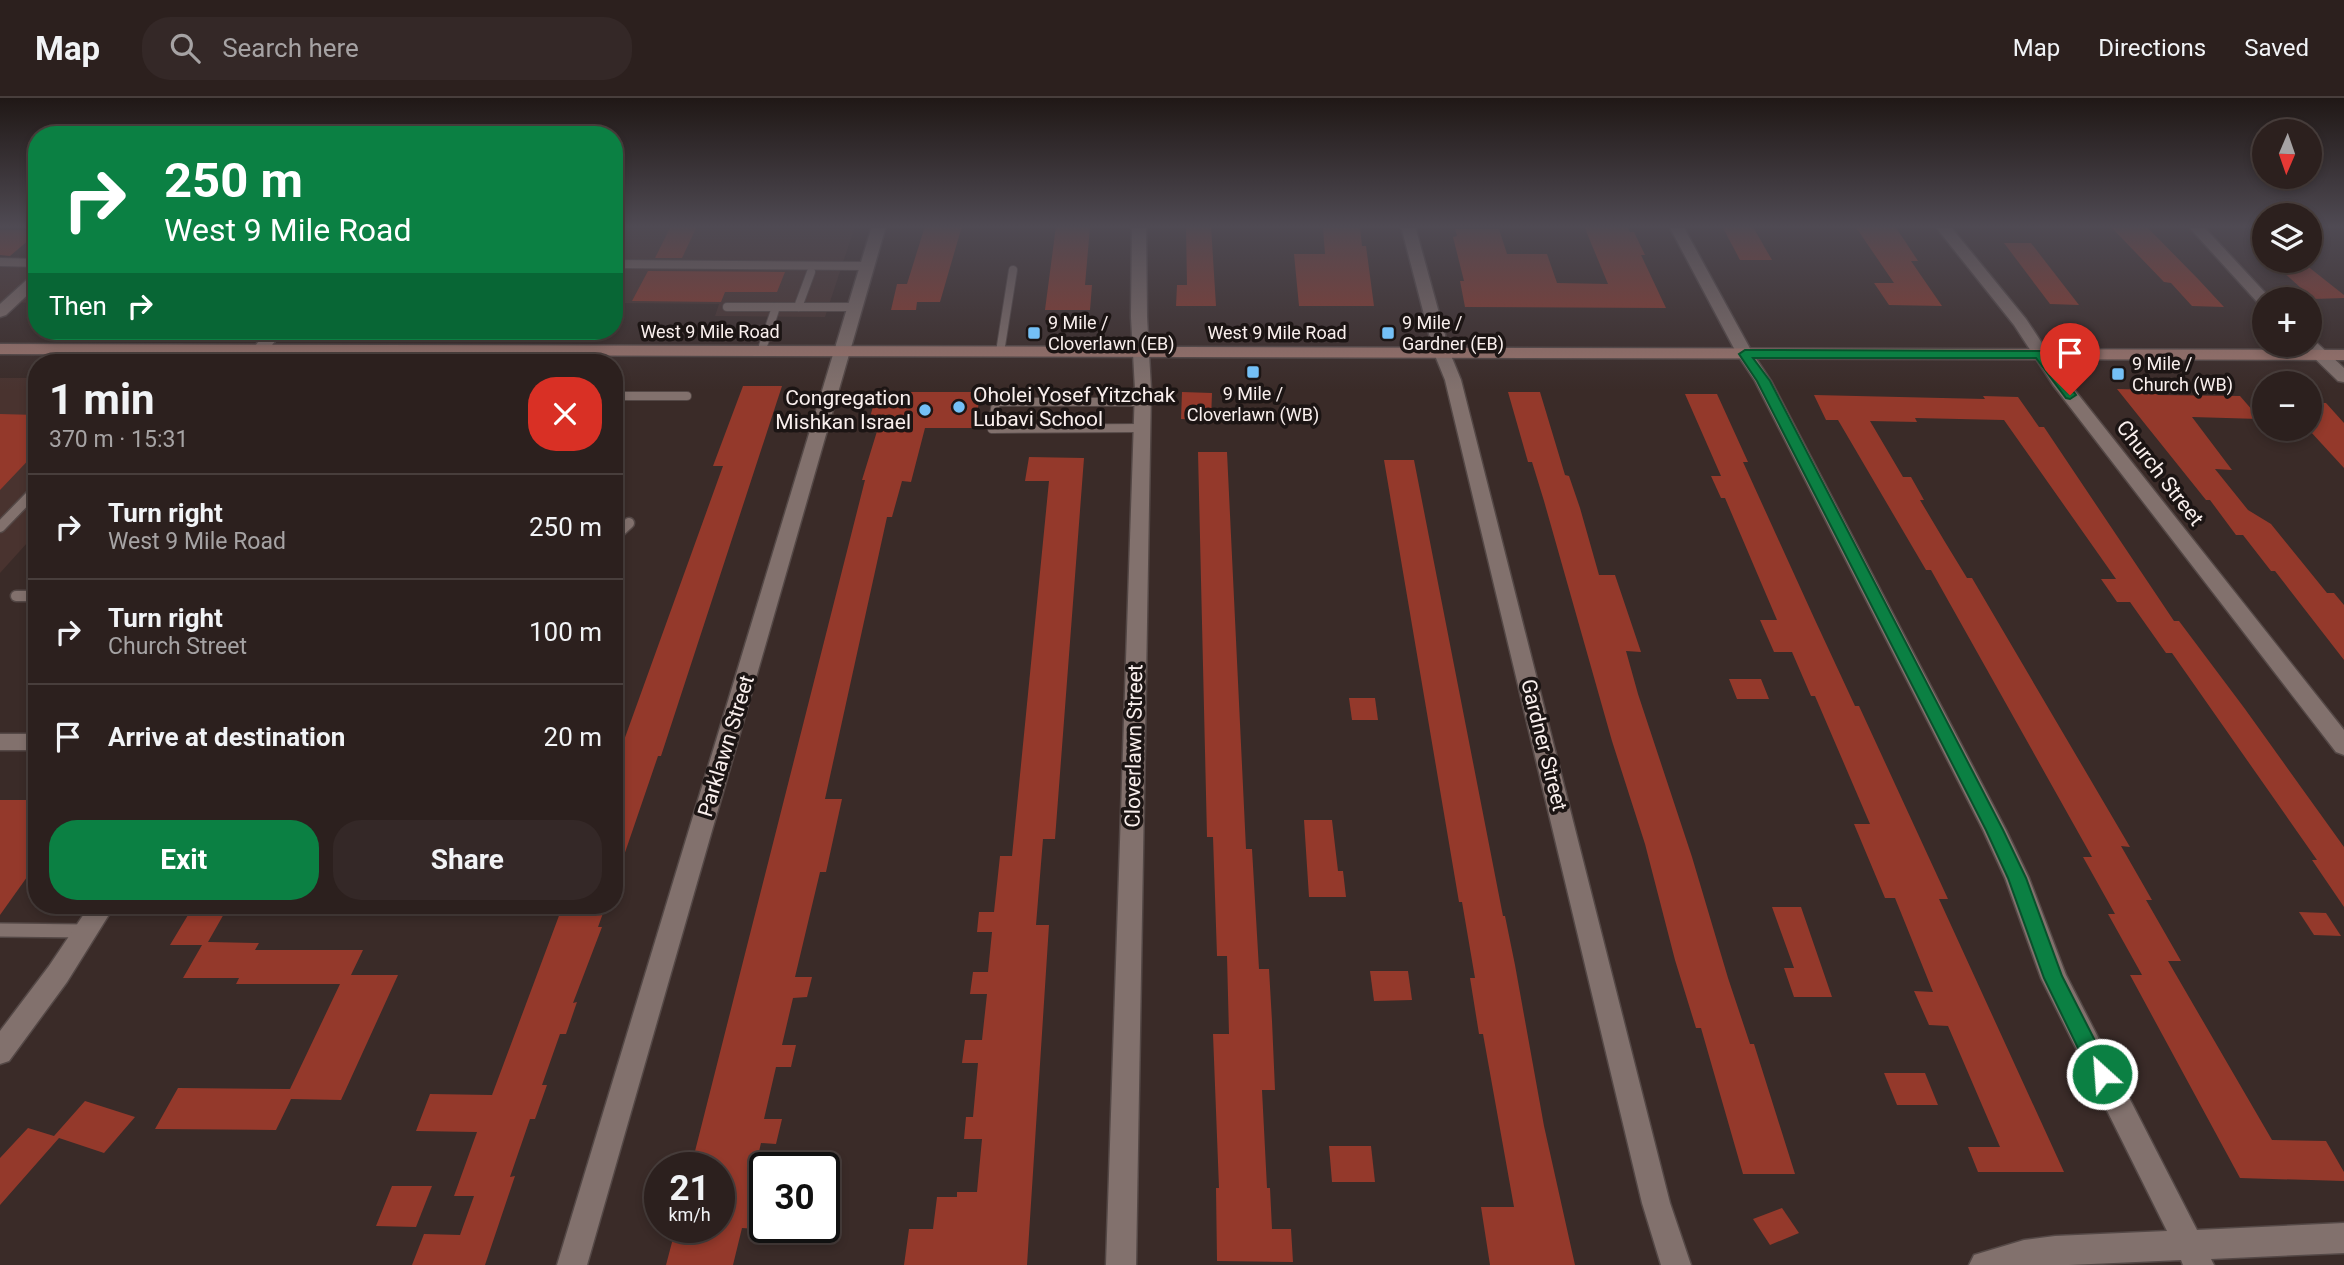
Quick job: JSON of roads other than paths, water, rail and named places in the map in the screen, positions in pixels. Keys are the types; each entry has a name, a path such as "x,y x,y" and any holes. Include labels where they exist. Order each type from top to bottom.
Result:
{"main road":[{"name":"West 9 Mile Road","path":"0,349 358,354"},
{"name":"West 9 Mile Road","path":"623,354 1000,352 2040,355 2252,351"},
{"name":"West 9 Mile Road","path":"2322,351 2344,355"}],"street":[{"name":"Parklawn Street","path":"572,1265 863,280"},
{"name":"Cloverlawn Street","path":"1121,1265 1142,428 1139,280"},
{"name":"Gardner Street","path":"1423,280 1442,353 1453,380 1656,1203 1676,1265"},
{"path":"1705,280 1745,354 1763,381 1994,830 2017,878 2054,978 2194,1255"},
{"name":"Church Street","path":"1986,280 2020,322 2040,355 2344,746"},
{"path":"0,312 28,286"},
{"path":"258,351 267,340"},
{"path":"2322,357 2344,377"},
{"path":"0,742 28,742"},
{"path":"0,1052 51,984 97,914"},
{"path":"1984,1265 2055,1251 2194,1255 2344,1238"}],"lane":[{"path":"798,307 808,280"},
{"path":"1000,352 1011,280"},
{"path":"727,307 856,307"},
{"path":"761,352 776,307"},
{"path":"623,396 687,396"},
{"path":"1142,402 996,402 992,429 1142,428"},
{"path":"0,527 28,497"},
{"path":"623,529 629,523"},
{"path":"16,596 28,596"},
{"path":"0,930 86,931"}],"place":[{"name":"9 Mile / Cloverlawn (EB)","path":"1034,333"},
{"name":"9 Mile / Gardner (EB)","path":"1388,333"},
{"name":"9 Mile / Cloverlawn (WB)","path":"1253,372"},
{"name":"9 Mile / Church (WB)","path":"2118,374"},
{"name":"Oholei Yosef Yitzchak Lubavi School","path":"959,407"},
{"name":"Congregation Mishkan Israel","path":"925,410"}]}
